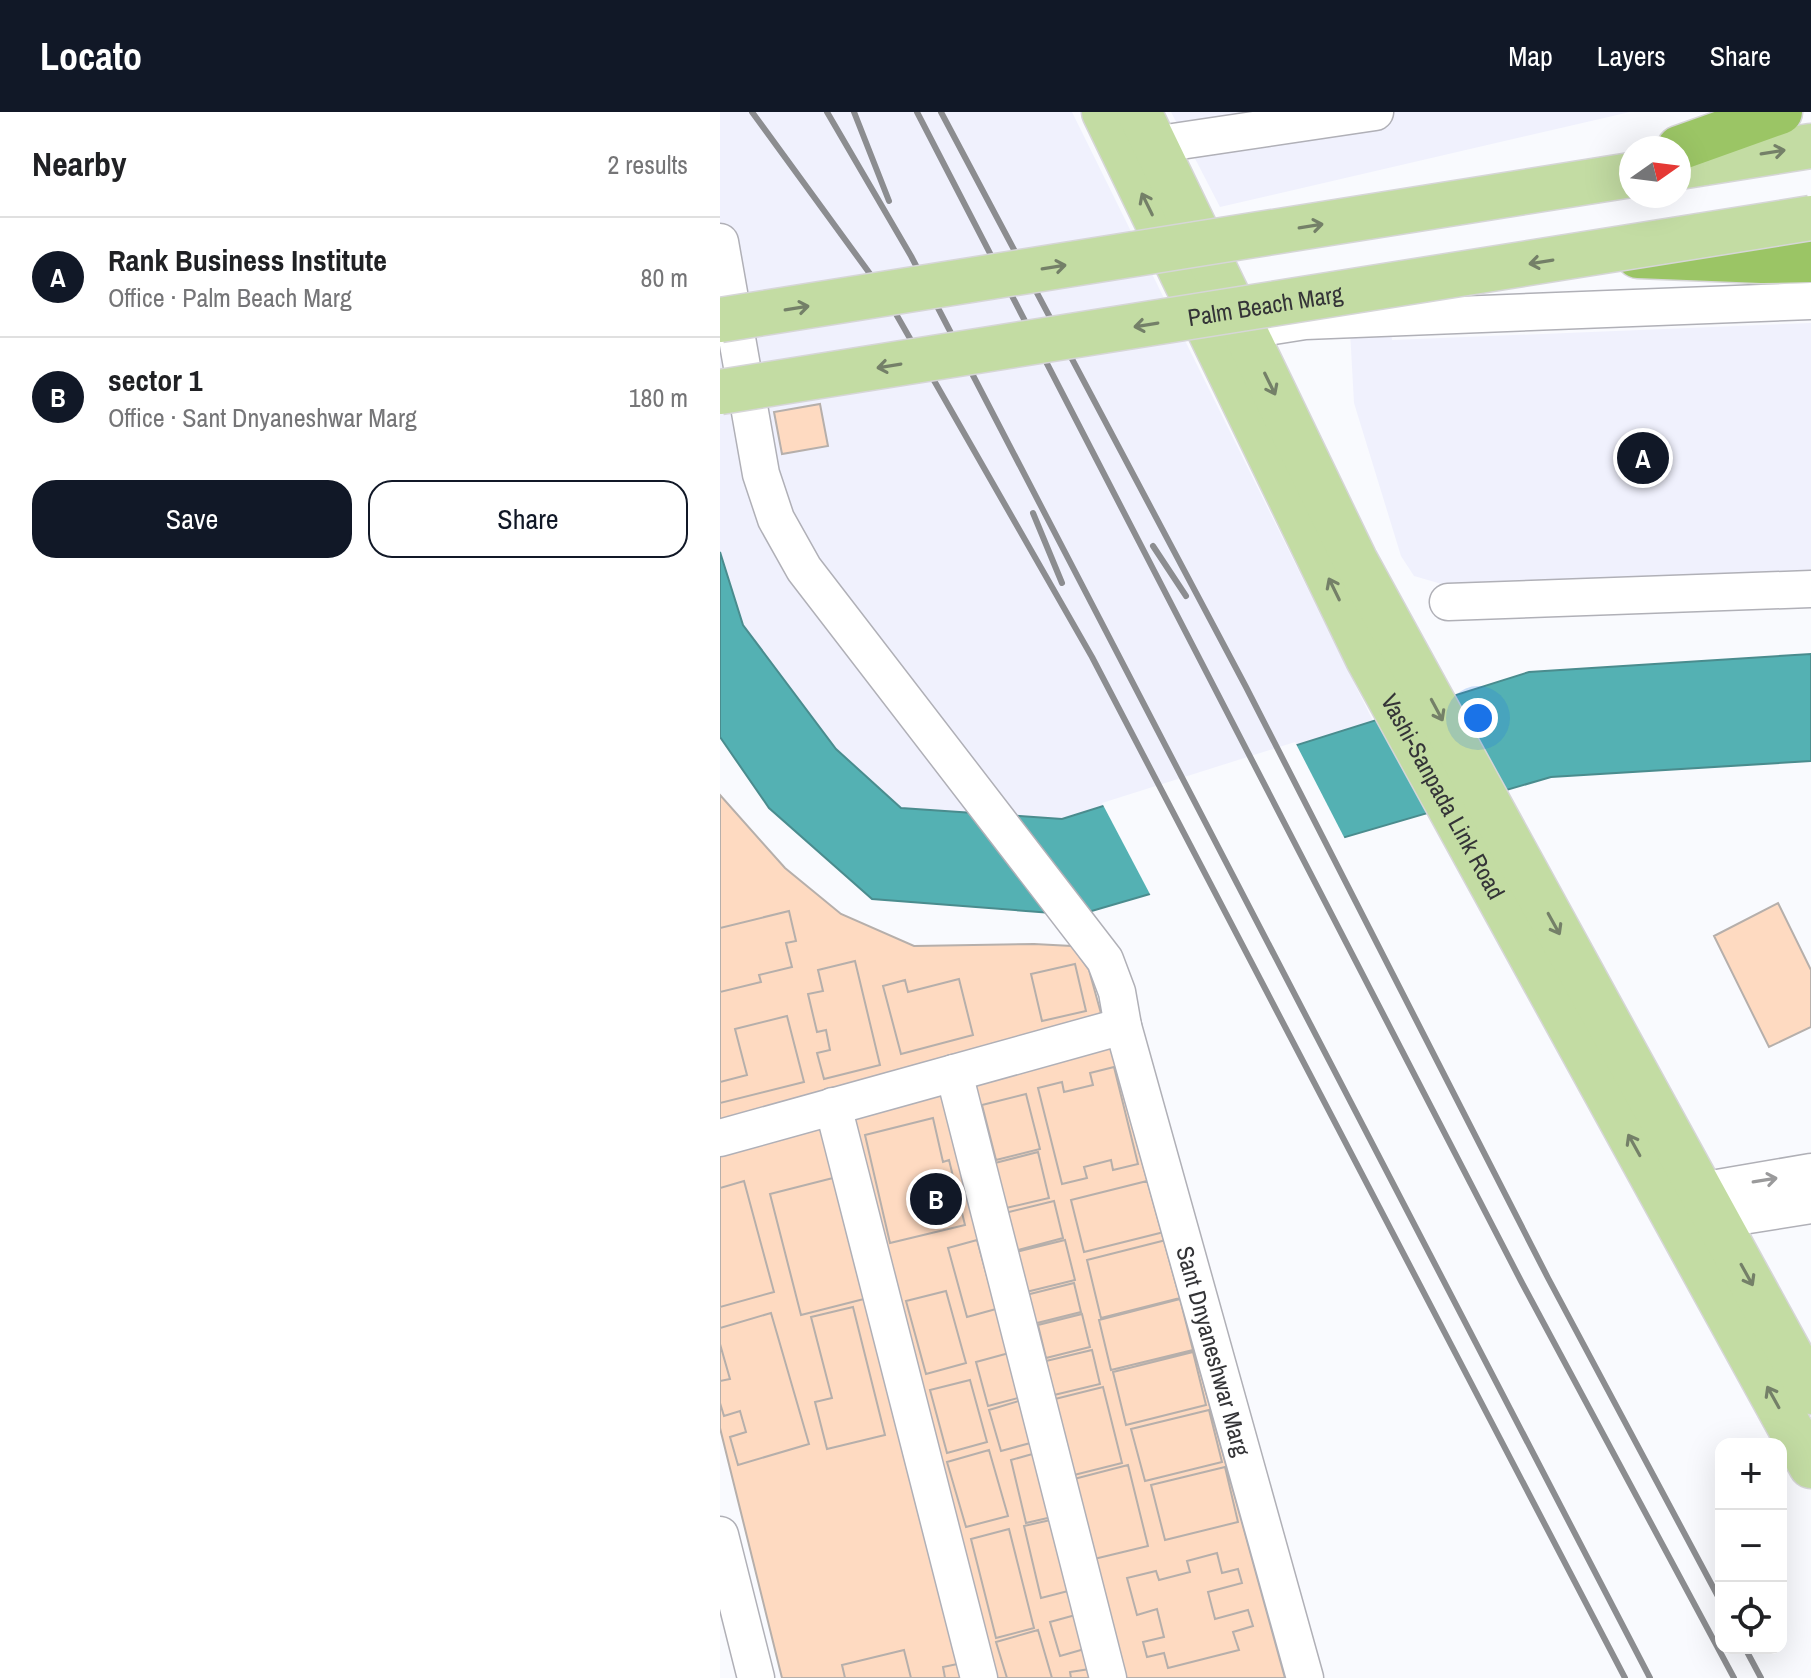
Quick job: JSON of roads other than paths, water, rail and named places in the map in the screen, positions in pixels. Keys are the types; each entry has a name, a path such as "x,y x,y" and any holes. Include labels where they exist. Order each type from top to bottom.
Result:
{"highway":[{"path":"1691,144 1780,112"},
{"path":"1579,184 1619,169"},
{"path":"1591,254 1811,260"}],"main road":[{"name":"Vashi-Sanpada Link Road","path":"1104,112 1230,338 1384,650 1692,1213 1811,1466"},
{"name":"Vashi-Sanpada Link Road","path":"1146,128 1230,338"},
{"path":"1691,165 1811,146"},
{"path":"720,320 1619,177"},
{"name":"Palm Beach Marg","path":"720,392 1811,218"},
{"name":"Vashi-Sanpada Link Road","path":"1692,1213 1811,1392"}],"street":[{"path":"1146,128 1375,112"},
{"name":"Sant Dnyaneshwar Marg","path":"720,242 761,474 776,519 804,569 1105,960 1117,992 1123,1026 1305,1678"},
{"path":"1230,338 1305,321 1811,301"},
{"path":"1448,602 1811,589"},
{"path":"720,1138 1123,1026"},
{"path":"954,1073 1108,1678"},
{"path":"833,1106 979,1678"},
{"path":"1692,1213 1811,1172"},
{"path":"1692,1213 1811,1205"},
{"path":"720,1535 756,1678"}],"water":[{"path":"720,552 743,625 836,749 901,808 1062,819 1529,672 1811,654 1811,761 1551,777 1078,915 872,899 769,808 720,737"}],"railway":[{"path":"752,112 884,293 1092,657 1625,1678"},
{"path":"827,112 911,256 1650,1678"},
{"path":"854,112 889,201"},
{"path":"917,112 1521,1281 1734,1678"},
{"path":"941,112 1246,687 1548,1278 1715,1591"},
{"path":"1033,513 1062,583"},
{"path":"1153,546 1186,596"},
{"path":"1748,1654 1761,1678"}],"place":[{"name":"Rank Business Institute","path":"1643,458"},
{"name":"sector 1","path":"936,1199"}]}
